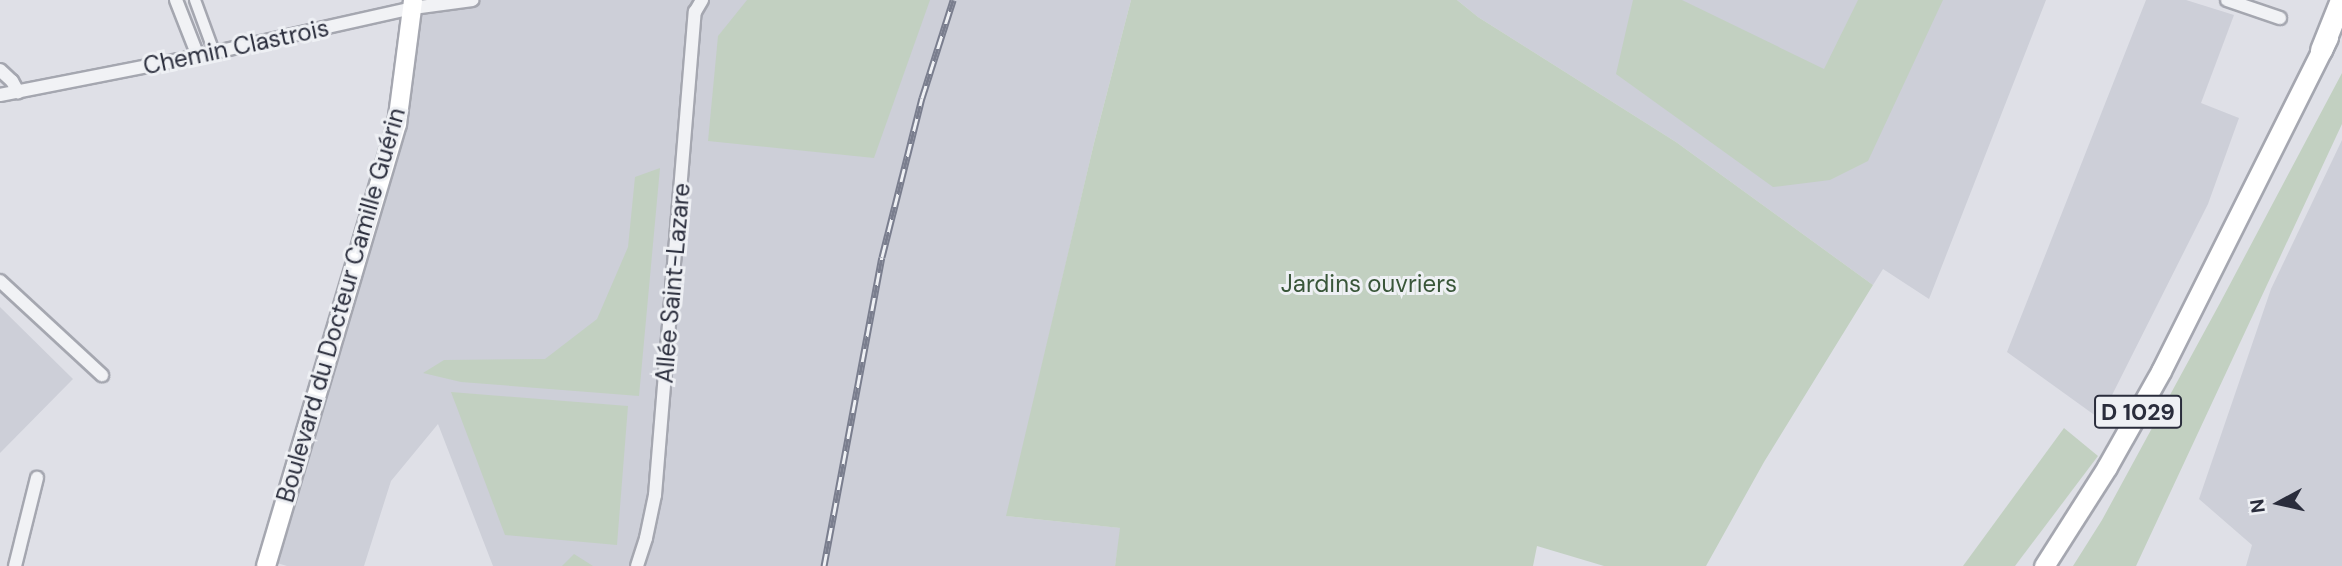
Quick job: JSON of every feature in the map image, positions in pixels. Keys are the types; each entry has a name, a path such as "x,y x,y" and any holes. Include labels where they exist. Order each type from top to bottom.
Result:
{"highway":[{"path":"2321,50 2341,0"}],"main road":[{"name":"Boulevard du Docteur Camille Guérin","path":"266,566 397,124 413,4"},
{"name":"D 1029","path":"2044,566 2107,467 2161,370 2342,9"}],"street":[{"path":"176,0 198,56"},
{"path":"195,0 214,52"},
{"name":"Chemin Clastrois","path":"0,95 198,56 413,4 472,0"},
{"name":"Allée Saint-Lazare","path":"637,566 655,495 695,12 702,0"},
{"path":"2227,0 2280,18"},
{"path":"0,70 12,81 18,92"},
{"path":"0,281 102,375"},
{"path":"15,566 37,478"}],"shaded area":[{"path":"425,0 1131,0 1094,143 1007,516 1121,528 1115,566 493,566 438,424 391,481 364,566 287,566 277,563 403,132"},
{"path":"1457,0 2046,0 1929,299 1883,269 1873,285 1676,142 1478,17"},
{"path":"2146,0 2186,0 2234,15 2201,103 2239,118 2208,204 2100,419 2007,352"},
{"path":"2342,140 2342,566 2246,566 2252,545 2199,499 2271,289"},
{"path":"0,307 73,379 0,453"}],"green space":[{"path":"747,0 930,0 874,158 708,141 718,36"},
{"name":"Jardins ouvriers","path":"1131,0 1457,0 1478,17 1676,142 1873,285 1764,462 1706,566 1604,566 1537,546 1533,566 1115,566 1120,528 1006,516 1094,143"},
{"path":"1633,0 1682,0 1824,69 1858,0 1943,0 1868,161 1830,180 1773,187 1616,74"},
{"path":"2342,73 2342,124 2136,566 2073,566 2102,520"},
{"path":"660,168 639,396 461,382 423,373 444,360 545,359 597,319 628,247 635,177"},
{"path":"451,392 628,406 617,545 505,535"},
{"path":"2064,428 2098,456 2015,566 1963,566"},
{"path":"574,554 593,566 562,566"}],"railway":[{"path":"824,566 882,257 922,98 953,0"}]}
